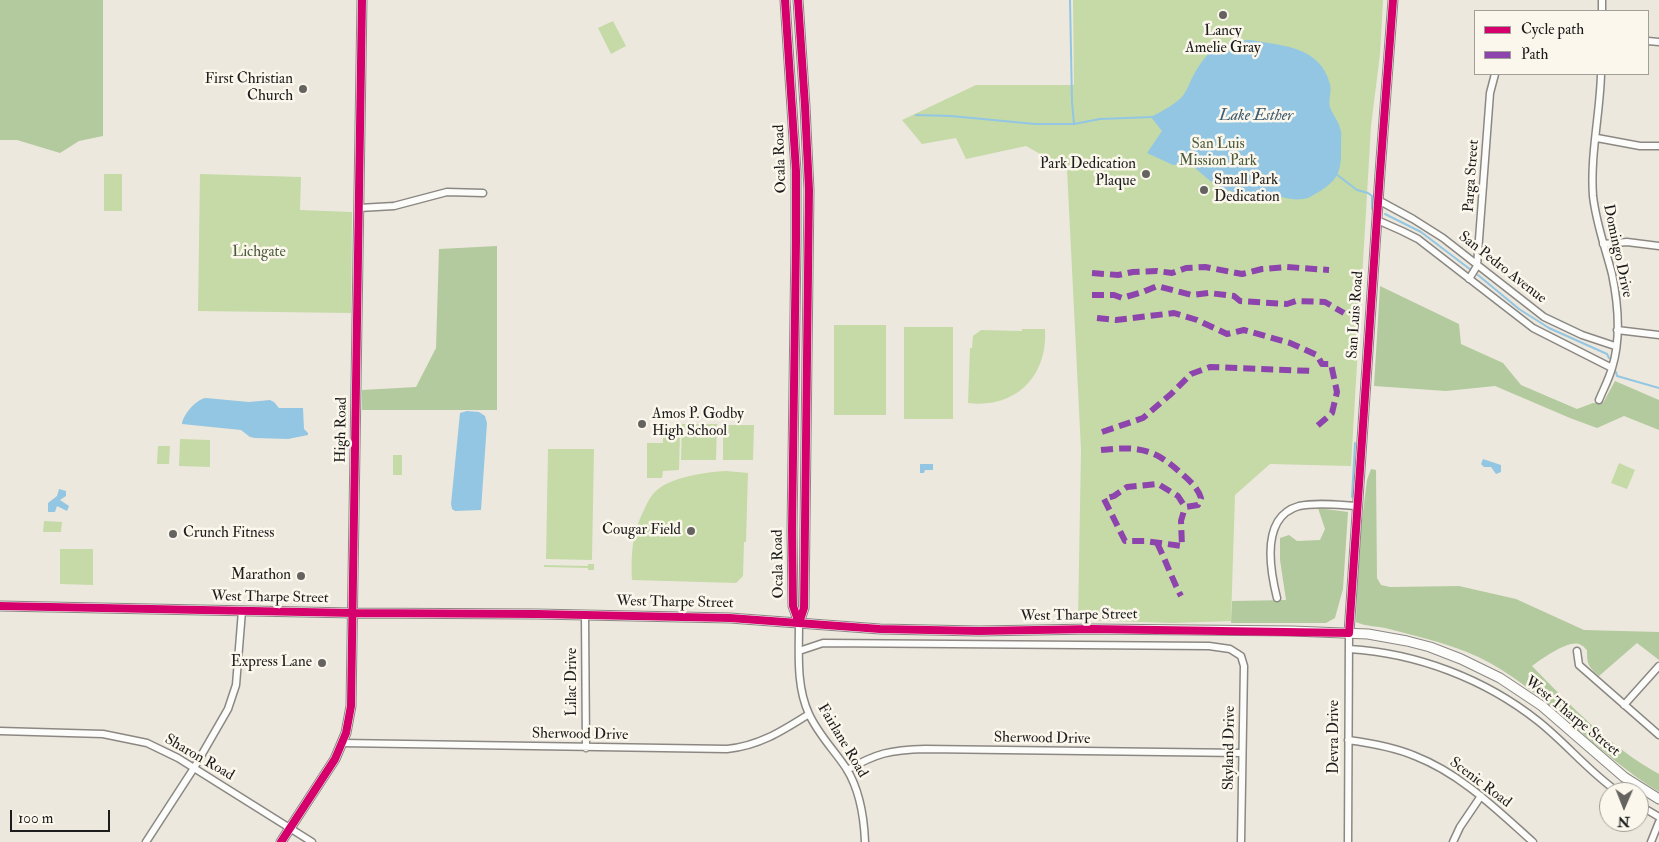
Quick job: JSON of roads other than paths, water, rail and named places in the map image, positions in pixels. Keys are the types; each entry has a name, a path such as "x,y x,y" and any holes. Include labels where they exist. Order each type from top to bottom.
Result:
{"main road":[{"name":"High Road","path":"281,842 335,758 348,724 351,706 362,0"},
{"name":"Ocala Road","path":"785,0 794,141 796,258 793,606 799,623"},
{"name":"Ocala Road","path":"798,0 807,147 809,242 804,608 799,623"},
{"name":"San Luis Road","path":"1349,633 1393,0"},
{"path":"789,50 801,49"},
{"path":"790,62 802,61"},
{"path":"794,141 807,147"},
{"path":"796,242 809,242"},
{"path":"796,258 809,259"},
{"path":"793,482 806,482"},
{"name":"West Tharpe Street","path":"0,606 730,618 880,629 979,631 1093,628 1349,633 1378,636 1430,647 1484,670 1516,688 1542,706 1618,772 1659,800"}],"street":[{"name":"Parga Street","path":"1478,266 1490,93 1495,75"},
{"name":"Domingo Drive","path":"1599,400 1612,368 1617,330 1616,296 1612,273 1595,211 1593,192 1601,75"},
{"path":"1596,138 1640,146 1659,146"},
{"path":"359,208 394,206 447,192 483,193"},
{"name":"San Pedro Avenue","path":"1378,200 1427,228 1544,317 1582,335 1615,346"},
{"name":"San Pedro Avenue","path":"1377,220 1418,239 1533,328 1612,368"},
{"path":"1603,244 1627,242 1659,246"},
{"path":"1469,279 1478,266"},
{"path":"1617,330 1659,335"},
{"path":"1277,598 1272,576 1271,552 1272,537 1279,519 1290,510 1302,506 1357,506"},
{"path":"146,842 194,768 228,710 234,695 238,669 242,611"},
{"name":"Lilac Drive","path":"585,615 586,748"},
{"name":"Fairlane Road","path":"799,623 800,684 808,714 847,770 856,787 862,806 865,842"},
{"name":"Devra Drive","path":"1348,842 1349,633"},
{"name":"Skyland Drive","path":"798,651 823,643 1208,646 1226,648 1240,656 1244,666 1241,842"},
{"path":"1349,649 1370,650 1422,661 1471,680 1494,692 1538,721 1605,782"},
{"path":"1577,651 1579,665 1659,735"},
{"path":"1624,705 1659,666"},
{"name":"Sherwood Drive","path":"342,743 704,750 741,748 766,740 808,714"},
{"name":"Sharon Road","path":"0,731 65,732 136,740 158,748 194,768 312,842"},
{"name":"Scenic Road","path":"1348,740 1372,744 1415,756 1451,774 1482,796 1533,842"},
{"name":"Sherwood Drive","path":"847,770 876,755 925,749 1242,753"},
{"path":"1454,842 1460,828 1482,796"},
{"path":"1651,842 1659,822"}],"water":[{"name":"Lake Esther","path":"1250,40 1299,50 1309,55 1325,71 1330,84 1330,107 1341,132 1341,162 1337,174 1330,184 1307,198 1294,199 1266,194 1232,192 1213,183 1191,164 1173,165 1147,153 1162,131 1151,117 1181,98 1203,60 1215,49 1221,45"},
{"path":"206,398 249,402 270,400 279,408 303,408 304,429 308,435 288,439 255,438 250,437 241,430 182,424 191,408 198,401"},
{"path":"467,411 479,412 485,416 487,423 481,510 455,511 452,509 451,504 460,413"},
{"path":"1483,459 1501,465 1501,472 1496,474 1491,467 1484,467 1481,464"},
{"path":"920,464 933,464 933,470 925,470 924,473 920,473"},
{"path":"59,489 66,491 66,496 60,500 69,506 67,511 57,506 55,512 48,512 48,503 57,496"}],"waterway":[{"path":"1070,0 1074,124"},
{"path":"916,115 951,116 1035,124 1074,124 1100,119 1153,117"},
{"path":"1336,174 1357,190 1372,196 1372,209"},
{"path":"1385,214 1421,232 1471,270"},
{"path":"1478,275 1519,309 1549,328 1607,354 1609,358"},
{"path":"1616,372 1617,376 1659,388"},
{"path":"1352,497 1355,443"}],"place":[{"name":"Lancy Amelie Gray","path":"1223,15"},
{"name":"First Christian Church","path":"303,89"},
{"name":"Park Dedication Plaque","path":"1146,174"},
{"name":"Small Park Dedication","path":"1204,190"},
{"name":"Amos P. Godby High School","path":"642,424"},
{"name":"Cougar Field","path":"691,531"},
{"name":"Crunch Fitness","path":"173,534"},
{"name":"Marathon","path":"301,576"},
{"name":"Express Lane","path":"322,663"}],"park label":[{"name":"San Luis Mission Park","path":"1218,154"},
{"name":"Lichgate","path":"259,253"}]}
